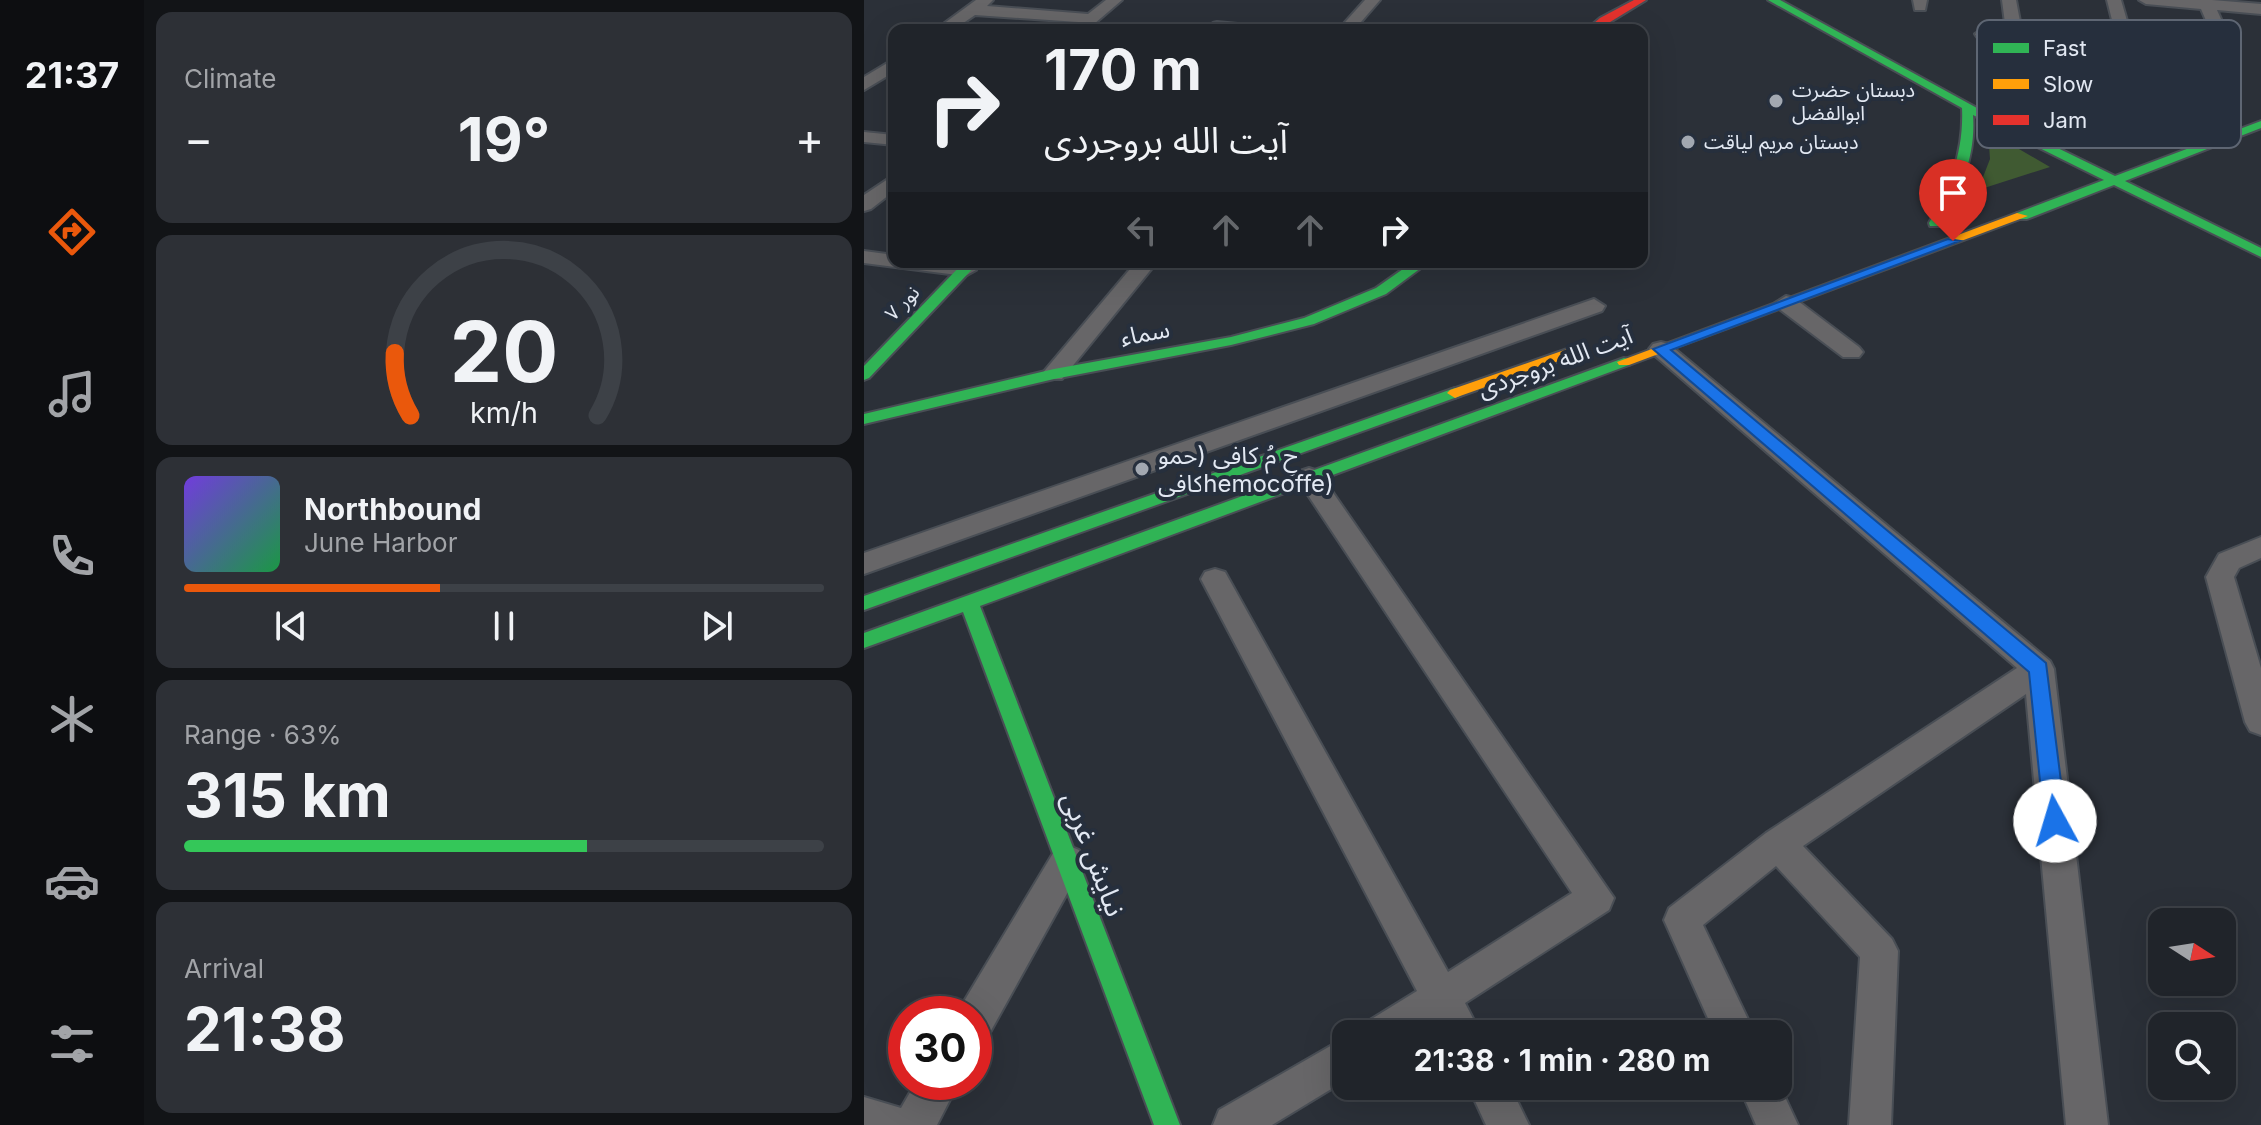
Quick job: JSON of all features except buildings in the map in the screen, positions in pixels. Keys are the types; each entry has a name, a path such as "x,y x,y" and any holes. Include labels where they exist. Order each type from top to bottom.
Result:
{"main road":[{"path":"1598,24 1641,0"},
{"path":"1773,0 1977,111"},
{"path":"1807,0 1910,54"},
{"path":"1218,24 1234,8"},
{"path":"1964,212 1927,225 1961,177 1968,145 1967,106"},
{"name":"آیت الله بروجردی","path":"2241,132 2261,124"},
{"path":"2049,148 2261,253"},
{"path":"2090,148 2261,233"},
{"path":"2071,199 2054,181 2138,148"},
{"name":"آیت الله بروجردی","path":"864,641 2071,199 2201,148"},
{"path":"2177,179 2176,170 2193,151"},
{"path":"2037,211 2088,210"},
{"path":"2141,215 2226,236"},
{"name":"نور ۷","path":"864,375 966,268"},
{"name":"سماء","path":"864,419 1054,374 1231,341 1309,321 1381,291 1414,268"},
{"name":"آیت الله بروجردی","path":"866,602 1588,346"},
{"name":"نیایش غربی","path":"969,602 1167,1125"}],"street":[{"path":"952,24 987,0"},
{"path":"1086,24 1115,0"},
{"path":"1351,24 1373,0"},
{"path":"2009,0 2012,20"},
{"path":"2114,0 2119,20"},
{"path":"2146,0 2206,2 2261,9"},
{"path":"973,10 1092,19"},
{"path":"864,85 888,68"},
{"path":"2241,132 2261,132"},
{"path":"864,137 888,139"},
{"path":"864,205 888,186"},
{"path":"864,257 888,260"},
{"path":"1054,374 1142,268"},
{"path":"1786,303 1851,352"},
{"path":"864,564 1594,306"},
{"path":"1488,344 1517,371"},
{"path":"1661,349 2039,669 2087,1125"},
{"path":"1309,477 1596,898 1407,1020"},
{"path":"913,547 963,568"},
{"path":"866,602 913,547"},
{"path":"2261,547 2229,561 2220,577 2261,722"},
{"path":"1215,579 1454,1020"},
{"path":"1728,1020 1682,920 1778,844 2039,669"},
{"path":"1778,844 1879,951 1870,1125"},
{"path":"989,996 1067,861"},
{"path":"1234,1125 1332,1066"},
{"path":"914,1125 929,1100"},
{"path":"1495,1100 1508,1125"},
{"path":"1765,1100 1777,1125"},
{"path":"864,1117 892,1125"}],"green space":[{"path":"1989,148 2017,148 2050,167 1978,190 1990,159"}],"traffic: fast":[{"path":"1773,0 1977,112"},
{"path":"1935,223 1962,167 1967,138 1967,106"},
{"path":"2241,132 2261,124"},
{"path":"2049,148 2261,253"},
{"path":"2022,216 2199,148"},
{"path":"864,375 966,268"},
{"path":"864,419 1054,374 1231,341 1309,321 1381,291 1414,268"},
{"path":"864,641 1624,362"},
{"path":"864,603 1455,393"},
{"path":"969,602 1167,1125"}],"traffic: slow":[{"path":"1624,362 2022,216"},
{"path":"1455,393 1576,350"}],"traffic: jam":[{"path":"1598,24 1641,0"}],"place":[{"name":"دبستان حضرت ابوالفضل","path":"1776,101"},
{"name":"دبستان مریم لیاقت","path":"1688,142"},
{"name":"حِ مُ کافی (حمو کافیhemocoffe)","path":"1142,469"}],"route":[{"path":"1953,241 1661,349 2039,669 2055,821"}]}
